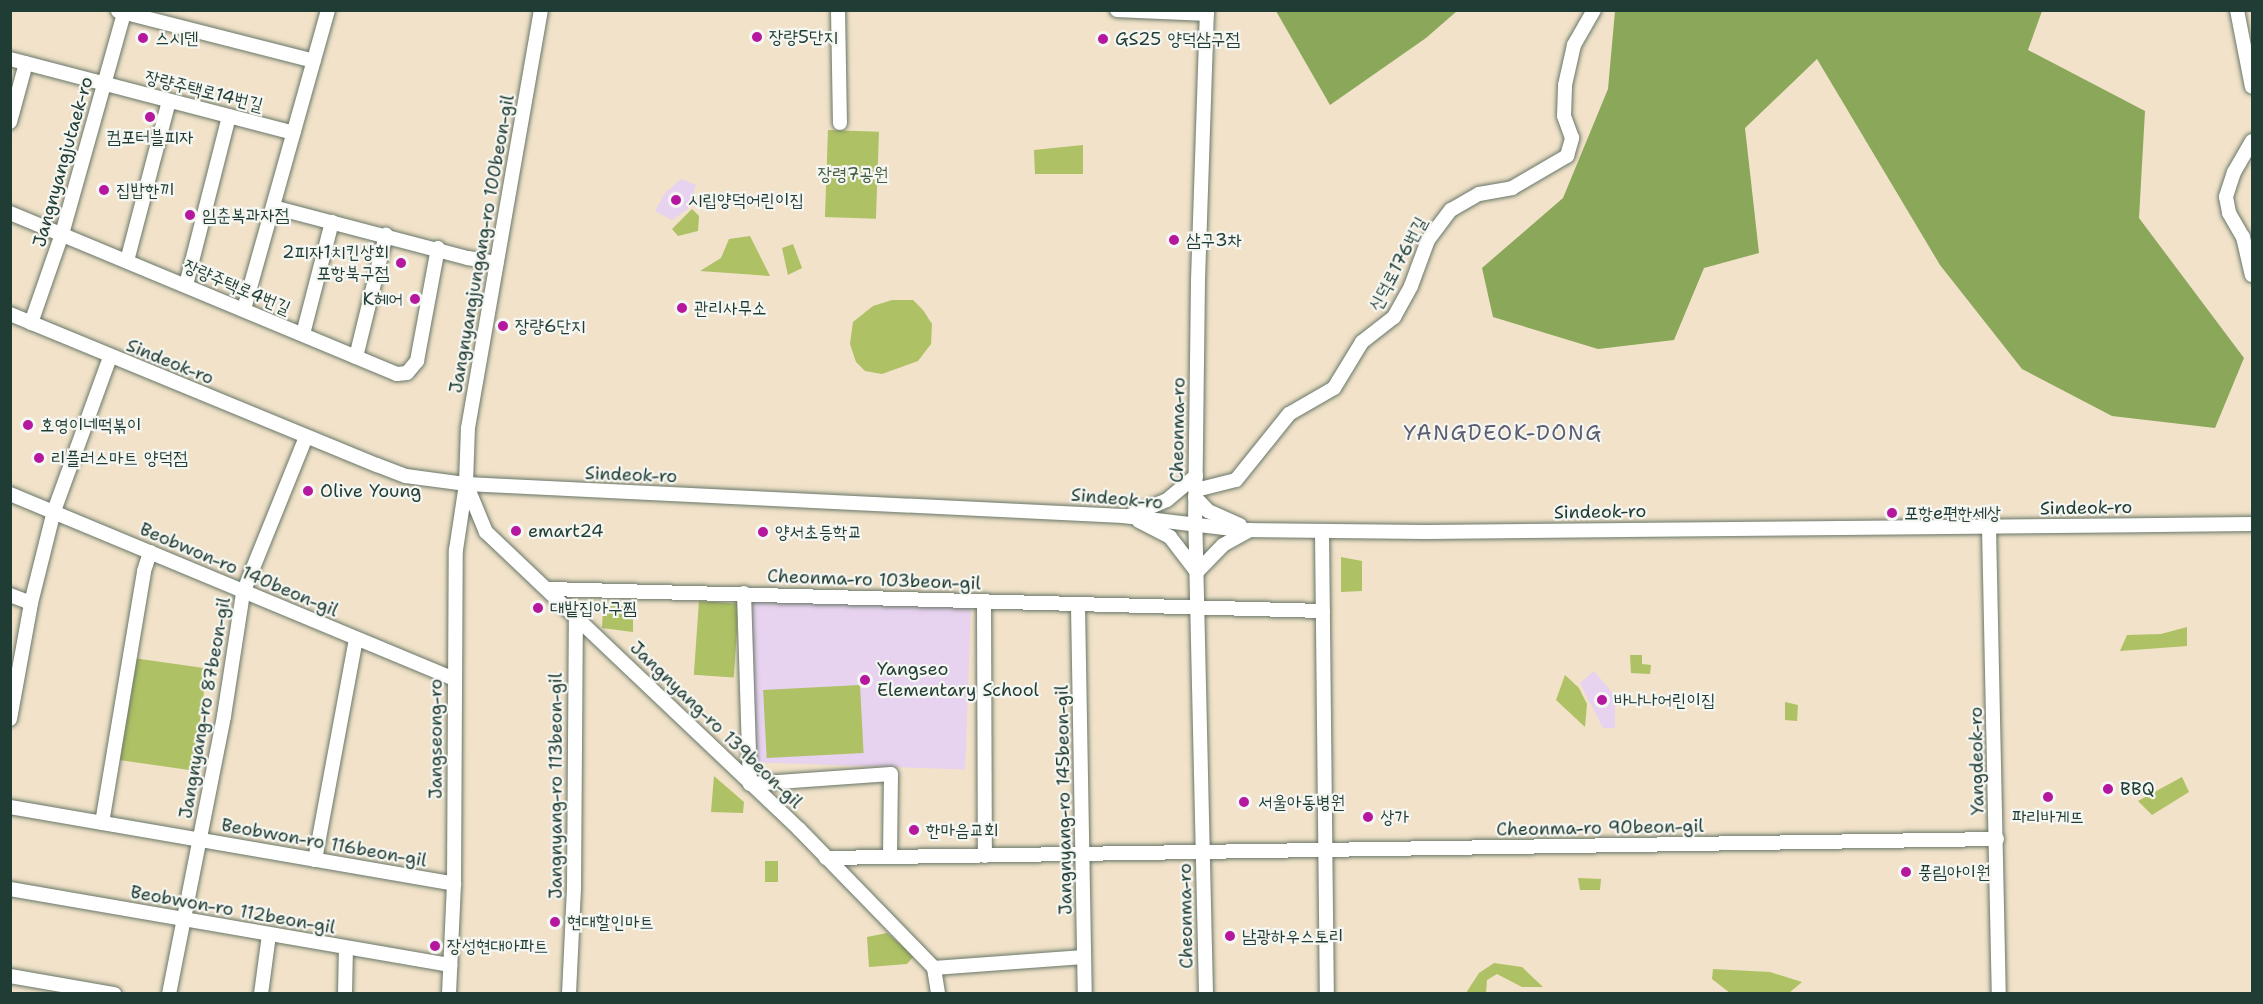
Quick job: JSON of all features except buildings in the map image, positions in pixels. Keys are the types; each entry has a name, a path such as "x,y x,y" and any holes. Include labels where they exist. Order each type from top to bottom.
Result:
{"street":[{"path":"244,309 328,10"},
{"name":"Jangnyangjungang-ro 100beon-gil","path":"466,484 468,428 541,10"},
{"path":"838,10 840,123"},
{"path":"1117,10 1207,12"},
{"name":"신덕로176번길","path":"1196,488 1236,480 1289,414 1334,388 1362,342 1394,317 1412,286 1428,240 1450,210 1469,197 1512,188 1567,156 1572,138 1564,116 1566,85 1574,45 1594,10"},
{"path":"2237,10 2253,87"},
{"path":"122,11 314,61"},
{"name":"Jangnyangjutaek-ro","path":"31,323 62,234 122,11"},
{"name":"Cheonma-ro","path":"1206,993 1195,525 1207,12"},
{"name":"장량주택로14번길","path":"10,59 294,133"},
{"path":"10,122 26,63"},
{"path":"127,261 169,100"},
{"path":"186,285 229,116"},
{"path":"2253,141 2234,172 2226,197 2229,213 2243,237 2253,275"},
{"path":"273,207 438,248 468,258 497,262"},
{"name":"장량주택로4번길","path":"10,213 397,374 407,374 417,361 438,248"},
{"path":"303,334 332,222"},
{"path":"356,357 386,235"},
{"name":"Sindeok-ro","path":"10,314 110,357 406,476 466,484 1128,516 1250,530 2253,524"},
{"path":"10,719 31,603 54,511 110,357"},
{"name":"Jangnyang-ro 87beon-gil","path":"169,993 182,919 201,840 243,593 306,437"},
{"name":"Jangnyang-ro 139beon-gil","path":"466,484 486,532 549,589 750,784 934,968"},
{"name":"Jangseong-ro","path":"449,993 454,884 456,550 466,484"},
{"path":"1128,516 1196,488 1208,511 1250,530"},
{"name":"Beobwon-ro 140beon-gil","path":"10,494 454,679"},
{"path":"1128,516 1170,537 1197,572 1223,545 1250,530"},
{"name":"Yangdeok-ro","path":"1989,527 1999,993"},
{"path":"1322,531 1327,993"},
{"path":"102,823 142,583 150,552"},
{"name":"Cheonma-ro 103beon-gil","path":"549,589 744,593 1197,610 1323,611"},
{"path":"744,593 750,784 891,774 890,857"},
{"path":"10,595 31,603"},
{"path":"984,603 985,856"},
{"name":"Jangnyang-ro 145beon-gil","path":"1078,606 1085,993"},
{"name":"Jangnyang-ro 113beon-gil","path":"569,993 574,888 576,615"},
{"path":"315,860 356,639"},
{"name":"Beobwon-ro 116beon-gil","path":"10,807 454,884"},
{"name":"Cheonma-ro 90beon-gil","path":"826,858 1997,839"},
{"name":"Beobwon-ro 112beon-gil","path":"10,889 450,965"},
{"path":"261,993 269,935"},
{"path":"345,993 346,948"},
{"path":"938,993 934,968 1084,957"},
{"path":"10,976 114,993"}],"shaded area":[{"name":"시립양덕어린이집","path":"681,179 696,185 689,208 672,220 655,211 665,193"},
{"name":"Yangseo Elementary School","path":"753,598 971,606 965,770 747,762"},
{"name":"바나나어린이집","path":"1594,671 1615,696 1615,728 1603,728 1580,683"}],"green space":[{"path":"1276,11 1457,11 1426,38 1330,105"},
{"path":"1615,11 2042,11 2028,50 2145,111 2139,218 2244,358 2215,428 2112,416 2022,369 1940,265 1817,59 1745,128 1759,253 1704,268 1674,340 1598,349 1493,317 1482,268 1563,198 1608,89"},
{"name":"장령7공원","path":"828,130 879,132 876,219 825,217"},
{"path":"1083,145 1083,174 1035,174 1034,150"},
{"path":"692,209 699,216 698,231 678,236 672,229"},
{"path":"750,236 770,276 700,271 721,258 729,239"},
{"path":"793,244 802,268 788,275 782,248"},
{"path":"892,300 913,300 923,310 932,324 931,344 918,361 882,374 865,371 856,362 850,344 853,322 873,306"},
{"path":"1341,557 1362,561 1362,591 1341,592"},
{"path":"699,601 739,604 734,678 694,675"},
{"path":"603,606 633,606 633,632 602,628"},
{"path":"2187,627 2187,646 2120,651 2127,635 2161,634"},
{"path":"1630,655 1642,655 1642,664 1651,665 1650,674 1631,673"},
{"path":"133,658 207,668 193,770 119,760"},
{"path":"1565,675 1579,688 1587,704 1585,727 1556,700"},
{"path":"860,685 864,753 767,758 763,690"},
{"path":"1785,702 1798,705 1797,721 1785,720"},
{"path":"714,776 744,802 743,813 711,812"},
{"path":"2182,777 2189,792 2152,815 2138,801"},
{"path":"765,861 778,861 778,882 765,882"},
{"path":"1578,878 1601,879 1600,890 1580,890"},
{"path":"887,933 914,956 907,964 869,967 867,937"},
{"path":"1494,963 1522,967 1543,987 1522,987 1497,974 1487,980 1486,993 1466,993 1479,973"},
{"path":"1713,969 1770,972 1802,982 1789,993 1730,993 1712,979"}],"place":[{"name":"장량5단지","path":"757,37"},
{"name":"스시덴","path":"143,38"},
{"name":"GS25 양덕삼구점","path":"1103,39"},
{"name":"컴포터블피자","path":"150,117"},
{"name":"집밥한끼","path":"104,190"},
{"name":"시립양덕어린이집","path":"676,200"},
{"name":"임춘복과자점","path":"190,215"},
{"name":"삼구3차","path":"1174,240"},
{"name":"2피자1치킨상회 포항북구점","path":"401,263"},
{"name":"K헤어","path":"415,299"},
{"name":"관리사무소","path":"682,308"},
{"name":"장량6단지","path":"503,326"},
{"name":"호영이네떡볶이","path":"28,425"},
{"name":"리플러스마트 양덕점","path":"39,458"},
{"name":"Olive Young","path":"308,491"},
{"name":"포항e편한세상","path":"1892,513"},
{"name":"emart24","path":"516,531"},
{"name":"양서초등학교","path":"763,532"},
{"name":"대밭집아구찜","path":"538,608"},
{"name":"Yangseo Elementary School","path":"865,680"},
{"name":"바나나어린이집","path":"1602,700"},
{"name":"BBQ","path":"2108,789"},
{"name":"파리바게뜨","path":"2048,797"},
{"name":"서울아동병원","path":"1244,802"},
{"name":"상가","path":"1368,817"},
{"name":"한마음교회","path":"914,830"},
{"name":"풍림아이원","path":"1906,872"},
{"name":"현대할인마트","path":"555,922"},
{"name":"남광하우스토리","path":"1230,936"},
{"name":"장성현대아파트","path":"435,946"}],"district":[{"name":"YANGDEOK-DONG","path":"1503,433"}]}
